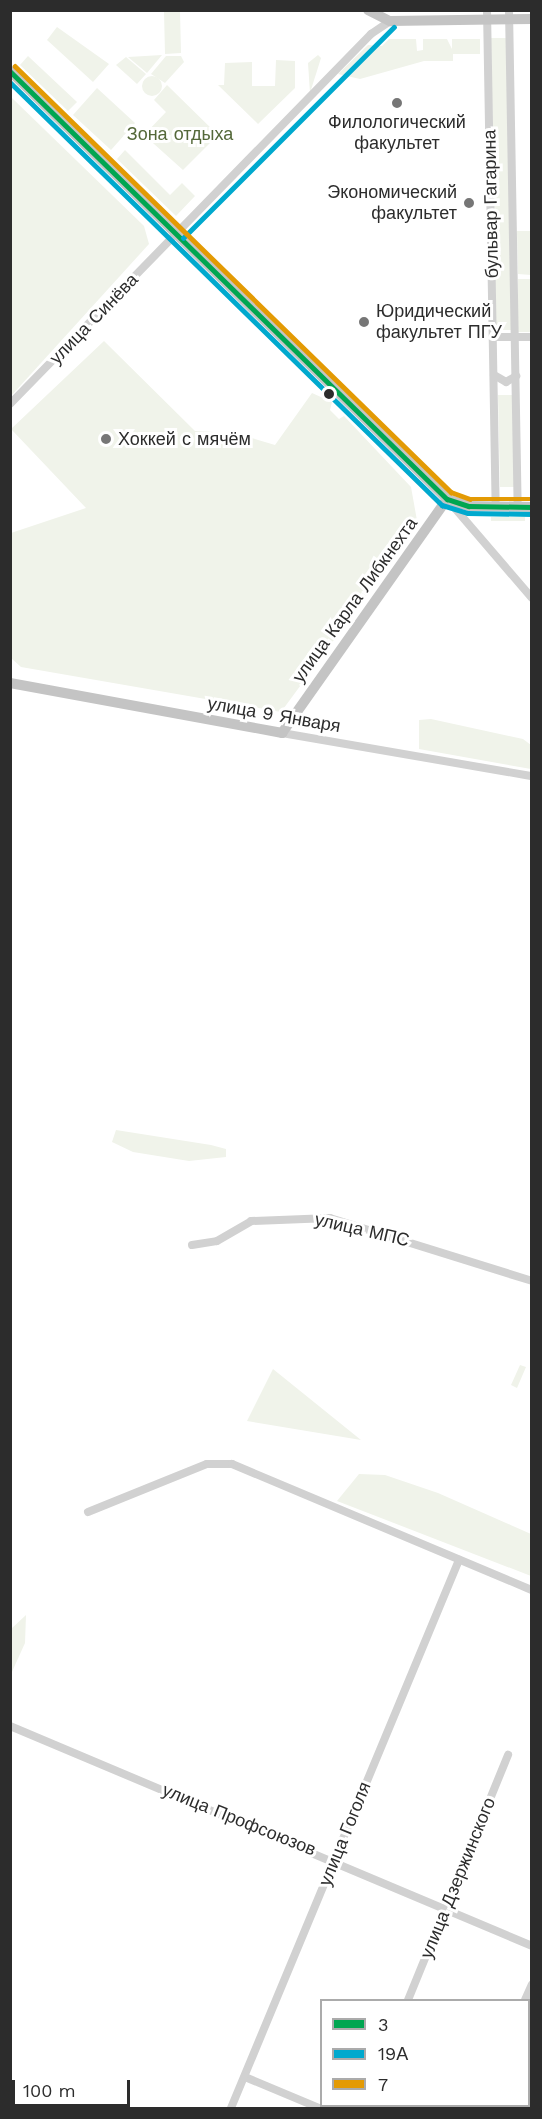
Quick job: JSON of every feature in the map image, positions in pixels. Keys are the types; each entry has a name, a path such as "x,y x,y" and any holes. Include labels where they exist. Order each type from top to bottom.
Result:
{"main road":[{"path":"368,10 390,21 488,15 509,15 531,19"},
{"path":"10,71 178,233 447,499 464,506 531,507"},
{"name":"улица Карла Либкнехта","path":"282,733 447,499"},
{"name":"улица 9 Января","path":"10,683 282,733"}],"street":[{"name":"бульвар Гагарина","path":"488,15 496,506"},
{"name":"бульвар Гагарина","path":"509,15 518,506"},
{"name":"улица Синёва","path":"10,404 371,34 390,21"},
{"path":"493,337 531,337"},
{"path":"494,375 506,382 516,376"},
{"path":"447,499 531,598"},
{"name":"улица 9 Января","path":"282,733 531,776"},
{"name":"улица МПС","path":"192,1245 216,1241 251,1221 330,1218 531,1281"},
{"path":"88,1512 221,1463 531,1590"},
{"name":"улица Гоголя","path":"231,2109 459,1560"},
{"name":"улица Профсоюзов","path":"10,1725 531,1946"},
{"name":"улица Дзержинского","path":"409,1999 508,1755"},
{"path":"526,1999 531,1984"},
{"path":"245,2076 319,2109"}],"green space":[{"path":"164,11 180,11 181,53 165,54"},
{"path":"57,27 109,64 93,82 47,40"},
{"path":"491,38 507,38 512,330 496,330"},
{"path":"389,39 416,39 417,51 423,50 423,39 447,39 452,49 452,39 480,39 480,54 453,54 453,61 424,61 360,79 338,74 368,45 382,46"},
{"path":"162,55 147,73 128,57"},
{"path":"318,55 321,58 310,93 308,63"},
{"path":"28,56 77,102 68,111 20,65"},
{"path":"166,56 181,56 184,62 165,83 151,74"},
{"path":"126,57 146,74 137,84 116,65"},
{"path":"276,60 295,61 295,88 258,124 218,85 224,85 225,63 252,62 252,86 275,86"},
{"path":"152,76 159,79 162,86 159,93 152,96 145,93 142,86 145,79"},
{"name":"Зона отдыха","path":"167,85 218,135 183,170 144,135 166,112 154,100"},
{"name":"Зона отдыха","path":"97,88 135,123 111,150 73,115"},
{"path":"11,97 144,226 149,244 11,396"},
{"path":"125,150 170,195 182,183 195,196 176,216 117,159"},
{"path":"517,231 531,231 531,275 518,274"},
{"path":"518,279 531,279 531,332 518,332"},
{"path":"104,341 195,431 235,433 275,445 312,393 332,402 330,410 339,419 344,416 411,487 418,526 281,712 21,667 11,658 11,533 86,508 11,429"},
{"path":"498,395 513,395 515,487 500,487"},
{"path":"491,517 525,517 525,521 491,521"},
{"path":"431,719 523,739 531,745 531,769 419,749 419,720"},
{"path":"116,1130 211,1145 226,1149 226,1157 189,1161 133,1152 112,1142"},
{"path":"520,1365 526,1367 517,1388 511,1385"},
{"path":"273,1369 361,1440 247,1421"},
{"path":"359,1474 385,1475 438,1493 531,1534 531,1576 337,1501"},
{"path":"26,1615 25,1643 11,1674 11,1629"}],"transit line":[{"name":"19А","path":"183,238 394,27"},
{"name":"7","path":"15,66 451,492 470,499 532,499"},
{"name":"3","path":"10,71 447,499 469,506 532,507"},
{"name":"19А","path":"10,82 442,505 468,513 532,514"}],"place":[{"name":"Филологический факультет","path":"397,103"},
{"name":"Экономический факультет","path":"469,203"},
{"name":"Юридический факультет ПГУ","path":"364,322"},
{"name":"Хоккей с мячём","path":"106,439"}]}
